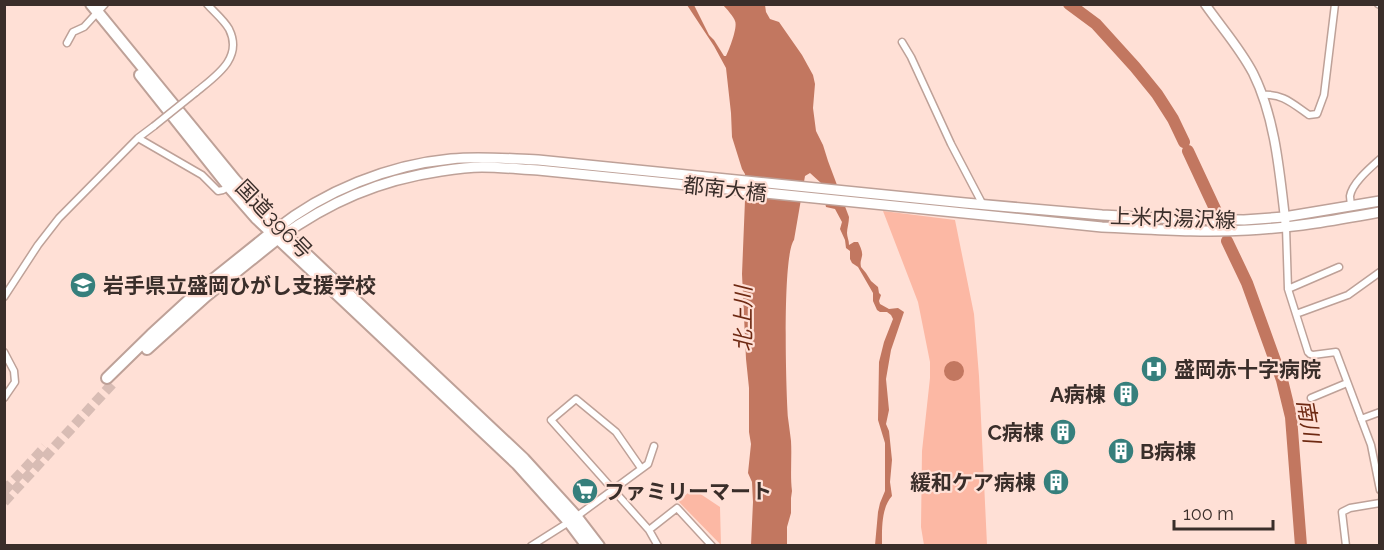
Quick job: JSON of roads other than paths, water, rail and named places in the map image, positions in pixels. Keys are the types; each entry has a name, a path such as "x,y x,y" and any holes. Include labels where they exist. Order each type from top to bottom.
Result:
{"highway":[{"name":"国道396号","path":"83,4 96,9 232,184 278,233 599,546"},
{"path":"110,381 151,335 200,290 278,233"},
{"name":"国道396号","path":"572,519 587,546"}],"main road":[{"path":"278,233 328,196 391,170 451,159 480,162"},
{"name":"都南大橋","path":"480,162 550,162 965,203"},
{"name":"都南大橋","path":"480,162 538,170 969,213"},
{"name":"上米内湯沢線","path":"965,203 1102,215 1244,220 1284,217 1380,201"},
{"name":"上米内湯沢線","path":"969,213 1102,227 1247,230 1286,227 1380,212"}],"street":[{"path":"4,297 38,245 59,218 138,138 195,93 231,58 230,31 207,4"},
{"path":"1205,4 1243,56 1262,95 1278,160 1286,227 1288,289 1308,352 1313,355 1335,352 1371,445 1380,490"},
{"path":"1262,95 1272,94 1284,98 1310,115 1317,114 1324,95 1335,4"},
{"path":"67,43 73,32 84,27 96,9"},
{"path":"902,42 982,205"},
{"path":"138,138 202,174 218,191 232,184"},
{"path":"1351,206 1351,192 1362,174 1380,159"},
{"path":"1288,289 1340,267"},
{"path":"1296,314 1348,295 1380,272"},
{"path":"4,352 14,371 15,382 4,398"},
{"path":"1311,398 1347,383"},
{"path":"641,468 616,432 576,399 552,420 649,530 658,546"},
{"path":"1361,419 1380,412"},
{"path":"531,546 648,464 654,446"},
{"path":"1346,546 1342,512 1350,508 1380,503"},
{"path":"649,530 677,508 712,546"}],"waterway":[{"name":"南川","path":"1069,4 1096,24 1135,67 1157,94 1184,142"},
{"name":"南川","path":"1188,151 1216,211"},
{"name":"南川","path":"1227,241 1247,283 1282,380 1291,417 1301,546"}],"tunnel":[{"path":"4,502 113,383"},
{"path":"4,491 45,447"}],"place":[{"name":"岩手県立盛岡ひがし支援学校","path":"83,285"},
{"name":"盛岡赤十字病院","path":"1154,369"},
{"name":"A病棟","path":"1126,394"},
{"name":"C病棟","path":"1063,432"},
{"name":"B病棟","path":"1121,451"},
{"name":"緩和ケア病棟","path":"1056,482"},
{"name":"ファミリーマート","path":"585,491"}],"water label":[{"name":"北上川","path":"743,319"}]}
